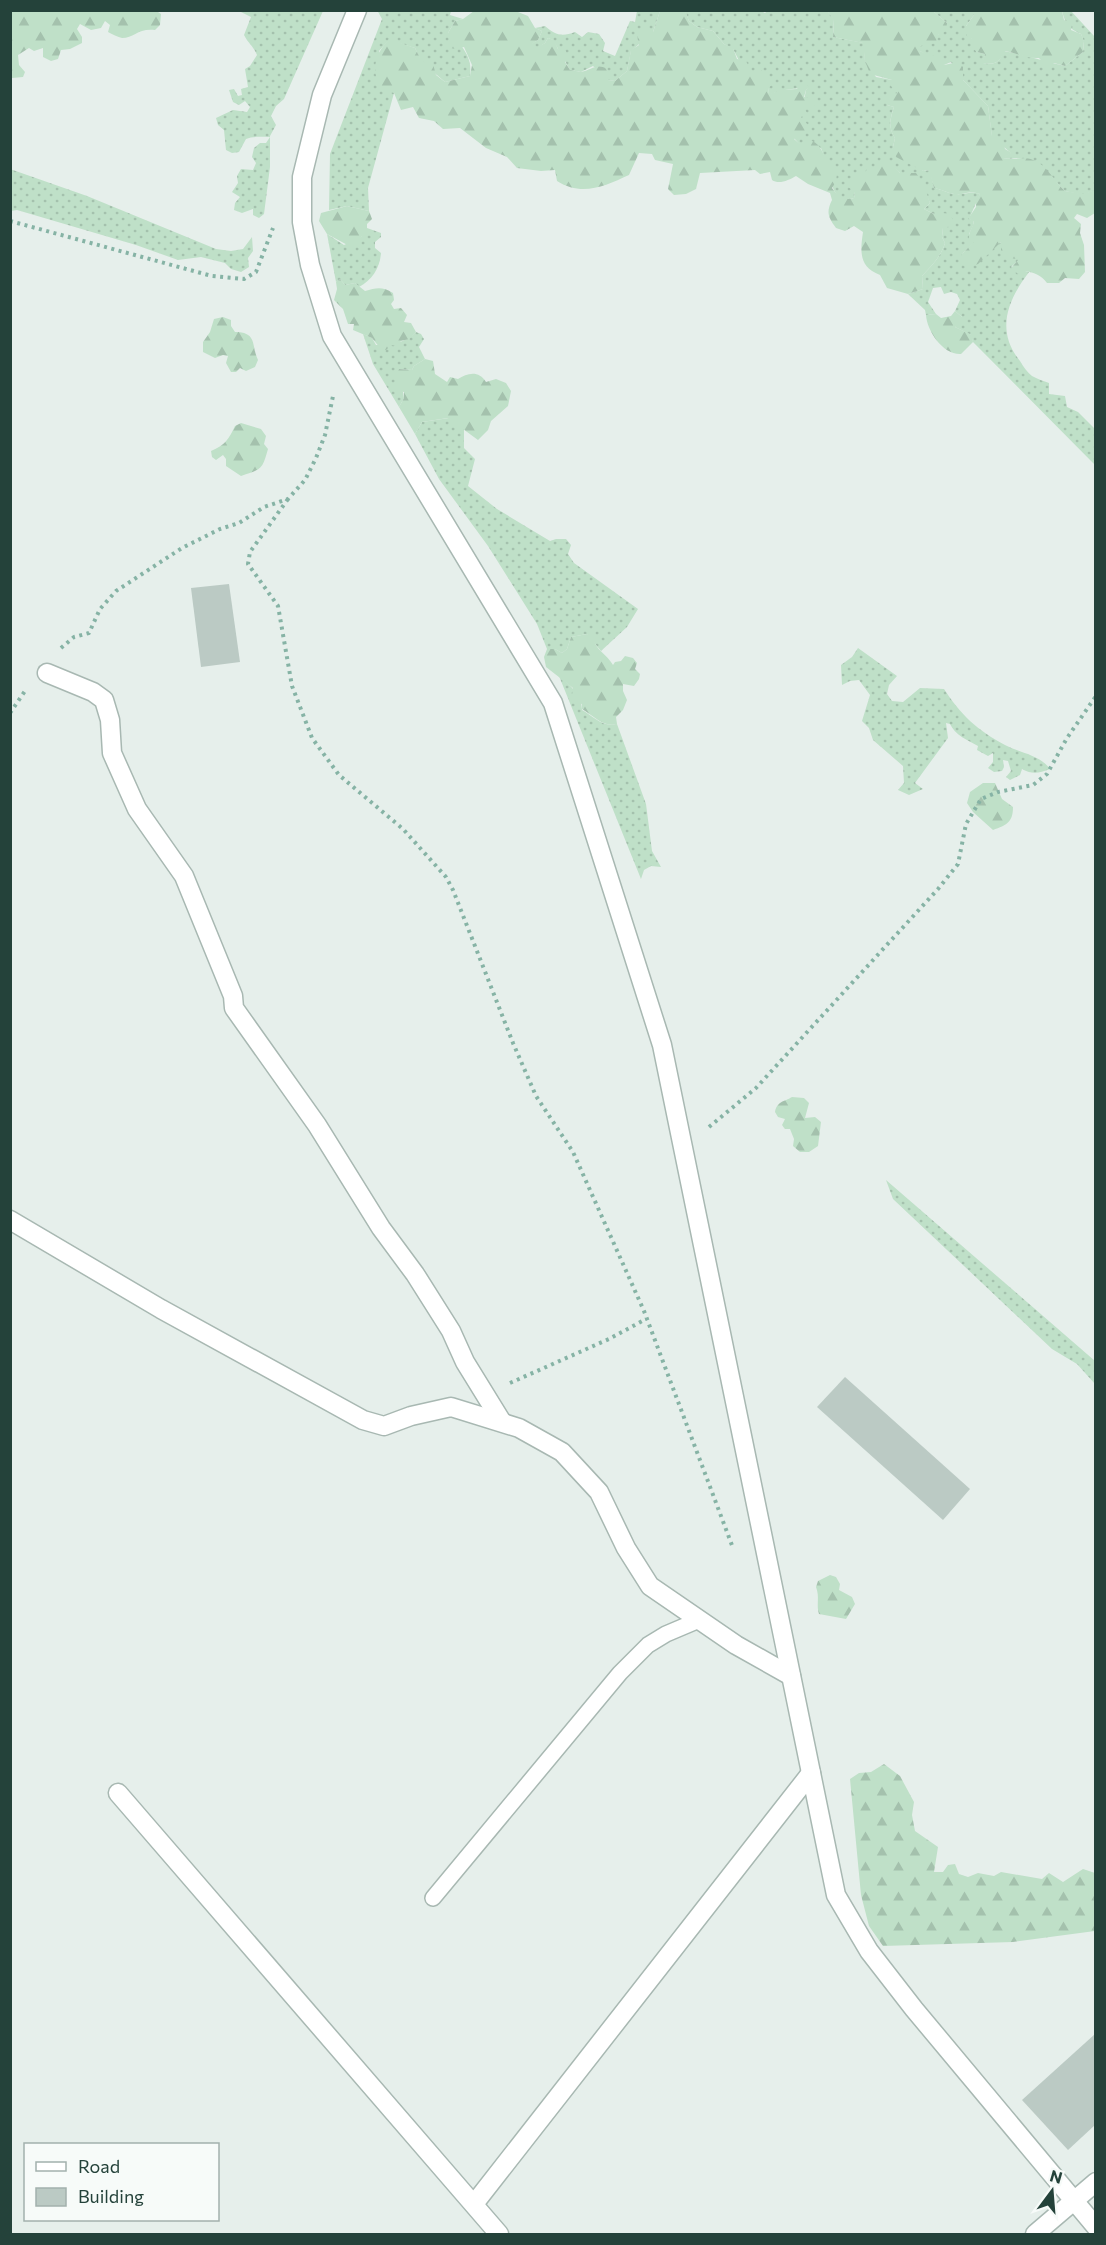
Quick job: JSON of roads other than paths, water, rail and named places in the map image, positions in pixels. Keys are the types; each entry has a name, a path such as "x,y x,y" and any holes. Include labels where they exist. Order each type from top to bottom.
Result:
{"street":[{"path":"357,10 322,95 302,177 302,222 310,265 333,336 553,703 662,1046 836,1895 869,1951 1095,2227"},
{"path":"46,673 93,692 104,700 110,720 112,753 137,809 184,876 233,996 234,1008 317,1125 381,1227 415,1274 451,1331 465,1362 502,1422"},
{"path":"10,1220 161,1309 363,1420 384,1426 411,1416 451,1407 519,1428 562,1452 599,1492 626,1548 650,1586 736,1645 791,1676"},
{"path":"474,2204 811,1773"},
{"path":"118,1793 499,2235"},
{"path":"1035,2235 1095,2182"}],"lane":[{"path":"434,1898 620,1673 648,1645 666,1634 699,1620"}]}
